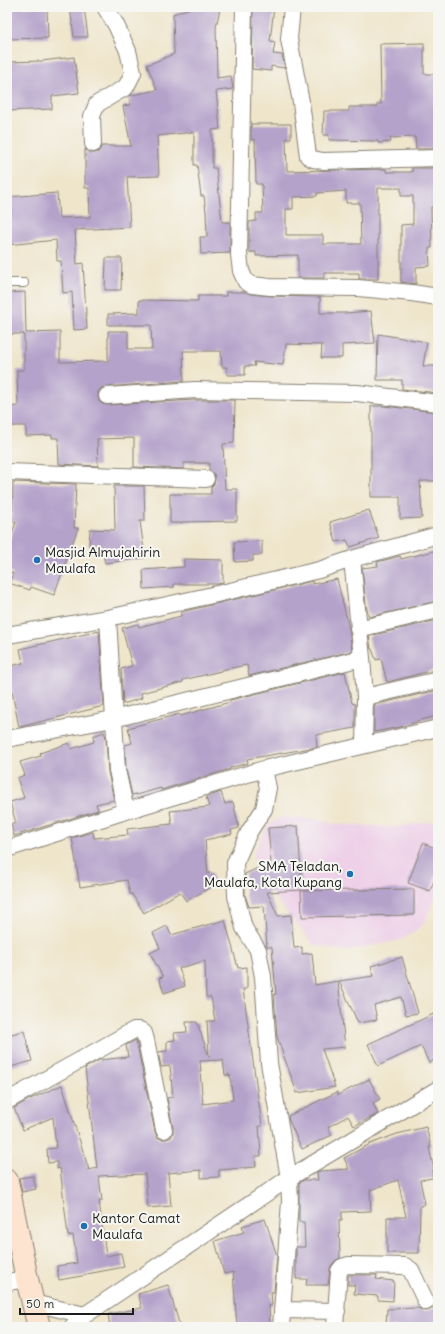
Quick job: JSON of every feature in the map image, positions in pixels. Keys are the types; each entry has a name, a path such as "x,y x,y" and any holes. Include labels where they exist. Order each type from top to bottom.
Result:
{"street":[{"path":"92,144 92,116 97,104 126,87 132,73 128,51 116,25 105,7"},
{"path":"244,7 239,255 241,272 246,282 252,285 270,287 358,288 438,297"},
{"path":"292,7 289,39 301,102 308,156 313,159 323,161 438,158"},
{"path":"107,396 195,390 357,393 438,403"},
{"path":"7,472 206,479"},
{"path":"7,635 108,618 319,570 352,559 438,535"},
{"path":"352,559 365,697 364,745"},
{"path":"358,629 438,610"},
{"path":"108,618 117,770 126,811"},
{"path":"7,739 114,719 362,658"},
{"path":"365,697 438,680"},
{"path":"7,849 264,769 438,728"},
{"path":"264,769 268,788 264,810 249,832 235,863 236,896 244,928 258,950 263,977 269,1063 289,1178 290,1201 281,1327"},
{"path":"7,1102 134,1030 140,1030 144,1033 146,1040 164,1130"},
{"path":"72,1327 85,1315 289,1178 438,1089"},
{"path":"7,1181 17,1280 33,1303 39,1327"},
{"path":"282,1310 336,1319 339,1271 342,1267 348,1265 405,1266 410,1270 426,1302"},
{"path":"33,1303 85,1315"}],"lane":[{"path":"7,283 24,283"}],"shaded area":[{"name":"SMA Teladan, Maulafa, Kota Kupang","path":"282,817 317,819 333,824 393,827 427,822 438,823 438,892 424,923 413,933 401,940 345,951 314,945 272,894 253,855 266,827"}],"building":[{"path":"7,7 47,7 48,38 7,39"},
{"path":"70,7 84,7 88,37 74,37"},
{"path":"193,7 210,7 220,9 216,27 217,78 231,76 233,89 216,91 220,129 212,130 212,168 216,168 222,222 230,222 230,253 201,254 200,237 207,237 206,212 204,196 201,196 197,165 194,165 194,132 157,136 159,176 127,177 130,227 75,230 77,264 83,263 87,329 74,330 72,292 63,293 61,261 57,261 56,240 7,245 7,197 57,193 59,218 90,217 89,188 85,188 85,149 89,153 94,153 98,152 102,146 131,146 123,106 130,105 129,96 157,90 147,65 174,54 173,14"},
{"path":"253,7 274,7 270,41 275,42 273,54 282,55 285,68 271,66 271,71 252,69"},
{"path":"424,43 424,74 438,74 438,149 416,149 415,137 390,138 391,142 378,143 378,141 329,140 329,135 323,135 324,111 349,111 349,107 377,107 377,104 381,104 380,44"},
{"path":"74,57 79,93 52,96 52,109 7,111 7,62 42,61"},
{"path":"251,124 291,124 291,138 286,138 287,171 386,169 386,172 412,172 412,168 438,168 438,207 431,207 432,248 429,248 430,266 416,267 416,284 401,282 401,225 413,224 413,196 401,196 401,188 378,188 378,279 359,279 359,273 324,273 324,278 298,278 298,255 256,256 256,252 249,252 249,222 256,221 256,213 263,213 262,184 256,184 255,139 251,140","holes":["346,191 346,203 360,203 361,244 323,244 323,235 286,235 286,209 293,209 293,197 317,196 317,193"]},
{"path":"106,258 122,258 121,290 105,290"},
{"path":"25,292 26,333 60,332 60,362 108,361 108,331 128,331 128,349 152,349 151,325 108,325 108,314 139,313 139,300 198,301 198,296 226,296 226,292 246,292 270,296 320,297 320,313 371,311 375,343 342,345 342,358 321,358 322,345 286,344 283,365 254,362 255,366 245,366 245,375 227,375 227,367 222,367 221,351 183,351 184,381 101,388 98,392 99,401 102,404 107,405 195,400 235,400 234,443 223,444 225,489 237,489 237,521 170,523 170,494 211,494 211,487 214,484 215,479 214,474 209,470 209,463 184,463 184,469 134,467 134,438 97,439 98,466 59,464 58,438 52,438 52,435 26,436 26,426 7,426 7,407 18,406 17,370 24,370 24,334 7,334 7,293"},
{"path":"378,334 427,342 423,366 438,366 438,393 402,389 402,380 377,380"},
{"path":"371,406 438,412 438,481 420,481 422,518 400,519 400,497 371,497"},
{"path":"13,482 76,484 74,528 78,528 54,595 31,587 30,590 9,583 13,573 7,571 7,547 16,522 12,522"},
{"path":"114,486 144,486 145,521 140,521 145,558 105,563 100,544 89,546 90,529 115,530"},
{"path":"369,510 379,538 350,547 347,540 336,542 330,522"},
{"path":"262,541 262,555 253,555 253,561 235,562 234,542"},
{"path":"438,550 438,601 369,617 366,605 362,568 378,566 377,562 400,556 401,559"},
{"path":"184,559 223,560 223,583 174,584 174,587 144,589 143,570 184,567"},
{"path":"337,579 349,628 352,651 249,676 247,665 221,670 141,693 142,698 123,704 121,669 132,666 122,628 138,624 139,627 181,616 181,612 312,581 313,584"},
{"path":"438,620 438,669 387,682 381,659 376,660 371,649 369,636"},
{"path":"99,631 104,706 19,727 7,667 23,663 20,649"},
{"path":"345,672 352,703 355,704 355,728 316,735 317,747 247,759 248,763 230,769 161,790 161,788 132,795 126,769 125,745 132,743 128,728 179,714 180,716 230,702 230,700"},
{"path":"438,690 438,716 400,727 374,732 374,705"},
{"path":"104,732 106,738 108,772 114,800 96,804 98,810 14,836 11,824 16,823 10,802 24,798 17,778 25,775 20,762 41,756 40,753 69,743 71,749 94,742 93,736"},
{"path":"221,792 225,804 233,802 239,828 231,830 232,834 205,840 208,874 211,872 215,885 186,901 180,892 144,913 132,894 130,894 127,880 80,887 72,838 93,832 94,838 128,835 127,829 172,824 170,811 209,807 206,797"},
{"path":"298,826 302,890 267,892 278,916 291,915 294,948 302,947 302,954 312,953 315,985 338,981 345,1047 322,1049 335,1087 297,1093 277,1037 274,994 276,994 272,947 267,947 264,906 249,907 245,895 245,874 271,862 268,828"},
{"path":"423,843 438,849 438,871 430,891 408,883"},
{"path":"414,889 414,915 302,917 301,891"},
{"path":"225,920 238,968 247,967 247,989 243,989 262,1126 259,1126 261,1156 255,1156 256,1167 219,1170 219,1177 201,1178 201,1170 168,1173 171,1206 148,1208 145,1174 99,1176 102,1201 99,1201 106,1256 121,1253 124,1267 59,1280 57,1266 77,1263 73,1235 68,1236 60,1168 57,1169 57,1162 48,1163 47,1149 56,1148 53,1117 23,1130 14,1108 62,1085 89,1170 97,1168 85,1068 99,1060 128,1057 126,1045 136,1040 155,1132 157,1137 161,1139 171,1137 173,1128 167,1098 173,1097 170,1066 161,1067 158,1052 167,1051 167,1041 175,1040 174,1033 187,1032 186,1022 197,1022 209,1057 207,1021 215,1021 211,997 206,997 205,961 179,968 185,986 164,993 159,978 163,977 150,953 160,948 153,933 167,926 171,935","holes":["223,1060 225,1075 230,1075 233,1100 203,1104 200,1061"]},
{"path":"402,957 418,1013 406,1015 401,997 374,1005 377,1020 358,1023 339,981 374,976 371,966"},
{"path":"438,1012 438,1058 429,1063 421,1046 378,1066 368,1044"},
{"path":"24,1031 32,1061 7,1068 7,1035"},
{"path":"369,1079 380,1099 373,1103 378,1114 354,1126 348,1116 328,1127 332,1135 302,1149 288,1116 337,1092 338,1095"},
{"path":"426,1127 431,1147 429,1147 434,1170 432,1171 433,1178 420,1180 425,1204 420,1206 419,1253 387,1253 387,1217 406,1217 398,1180 370,1190 371,1211 342,1212 342,1220 339,1220 340,1258 331,1266 328,1285 306,1285 307,1279 296,1279 296,1247 305,1247 304,1222 299,1222 299,1183 304,1180 318,1180 317,1172 320,1171 349,1169 344,1158 370,1144 397,1134"},
{"path":"33,1176 36,1189 22,1192 19,1178"},
{"path":"265,1219 277,1256 274,1292 271,1292 272,1305 269,1306 270,1327 237,1327 233,1272 224,1274 215,1241 244,1232 242,1226"},
{"path":"348,1275 377,1275 376,1279 394,1281 393,1301 378,1300 378,1296 354,1294 355,1285 348,1285"},
{"path":"168,1285 180,1327 110,1327 108,1314 142,1308 138,1294"},
{"path":"417,1308 426,1311 433,1308 438,1309 438,1327 386,1327 387,1309"}],"place":[{"name":"Masjid Almujahirin Maulafa","path":"37,560"},
{"name":"SMA Teladan, Maulafa, Kota Kupang","path":"350,874"},
{"name":"Kantor Camat Maulafa","path":"84,1226"}]}
